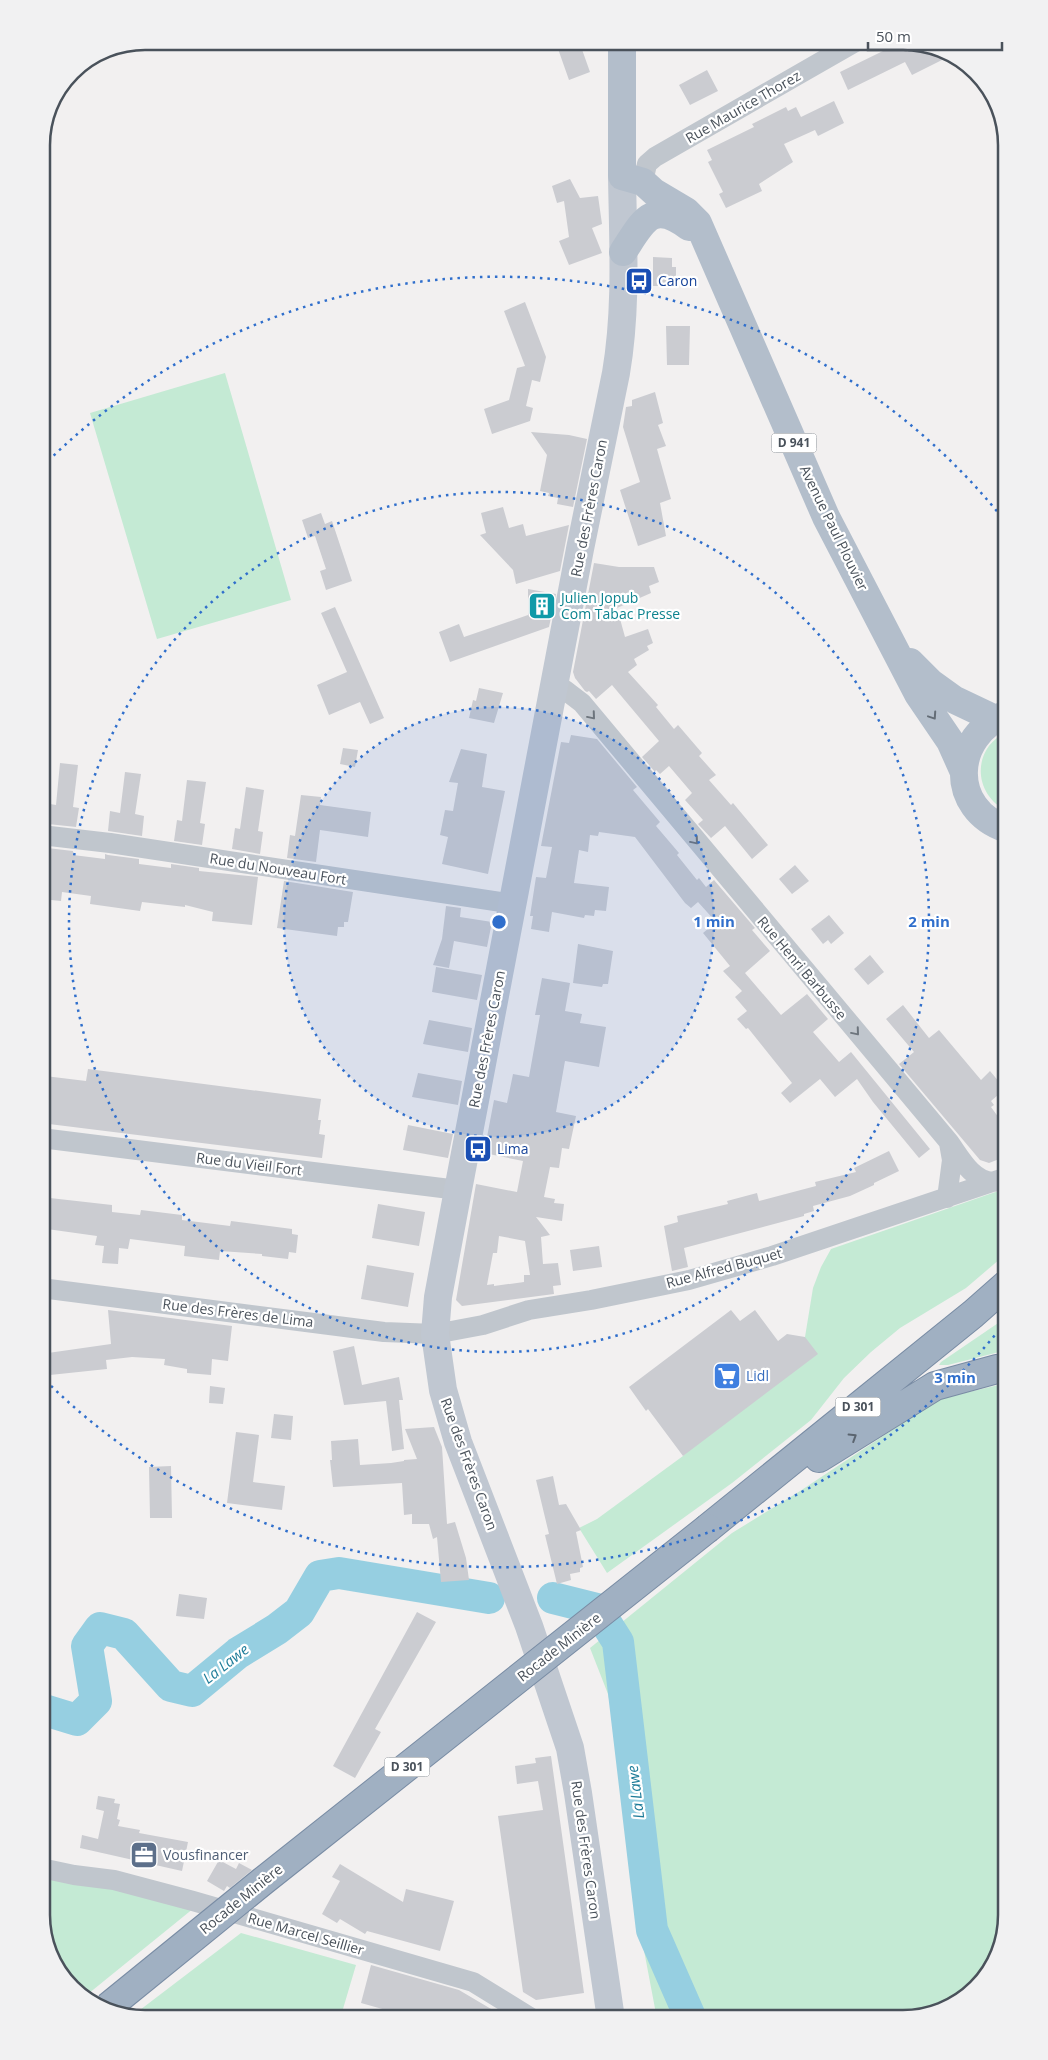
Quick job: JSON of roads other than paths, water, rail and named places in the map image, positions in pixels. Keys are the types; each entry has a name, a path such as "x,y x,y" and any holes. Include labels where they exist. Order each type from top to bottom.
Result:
{"highway":[{"name":"Rocade Minière","path":"112,2004 263,1881 708,1528 998,1292"},
{"path":"708,1528 935,1386 998,1368"}],"main road":[{"name":"Rue des Frères Caron","path":"610,2010 570,1748 557,1704 529,1626 458,1442 443,1390 435,1334 438,1297 458,1190 620,350 623,252 633,179 623,50"},
{"name":"Avenue Paul Plouvier","path":"633,179 693,218 705,238 826,516 918,694 950,740 963,770 965,786 971,802 982,815 998,827"},
{"path":"623,252 643,222 654,215 674,217 705,238"},
{"name":"D 941","path":"892,643 930,682 955,700 998,716"},
{"path":"963,770 968,749 979,732 998,719"}],"street":[{"name":"Rue Maurice Thorez","path":"633,179 655,157 843,50"},
{"name":"Rue Henri Barbusse","path":"554,687 566,690 582,703 975,1176 985,1182 998,1180"},
{"name":"Rue du Nouveau Fort","path":"50,837 110,843 514,904"},
{"name":"Rue du Vieil Fort","path":"50,1139 458,1190"},
{"path":"947,1198 952,1160 948,1142"},
{"name":"Rue Alfred Buquet","path":"435,1334 483,1325 529,1310 591,1300 729,1270 998,1181"},
{"name":"Rue des Frères de Lima","path":"50,1289 384,1332 435,1334"},
{"name":"Rue Marcel Seillier","path":"50,1870 114,1880 473,1982 518,2010"}],"waterway":[{"name":"La Lawe","path":"50,1712 77,1720 96,1701 87,1646 100,1628 124,1634 171,1686 192,1691 238,1653 277,1629 299,1612 320,1576 339,1573 489,1598"},
{"name":"La Lawe","path":"553,1598 597,1609 618,1642 652,1930 687,2010"}],"place":[{"name":"Caron","path":"639,281"},
{"name":"Julien Jopub Com Tabac Presse","path":"542,606"},
{"name":"Lima","path":"478,1149"},
{"name":"Lidl","path":"727,1376"},
{"name":"Vousfinancer","path":"144,1855"}]}
